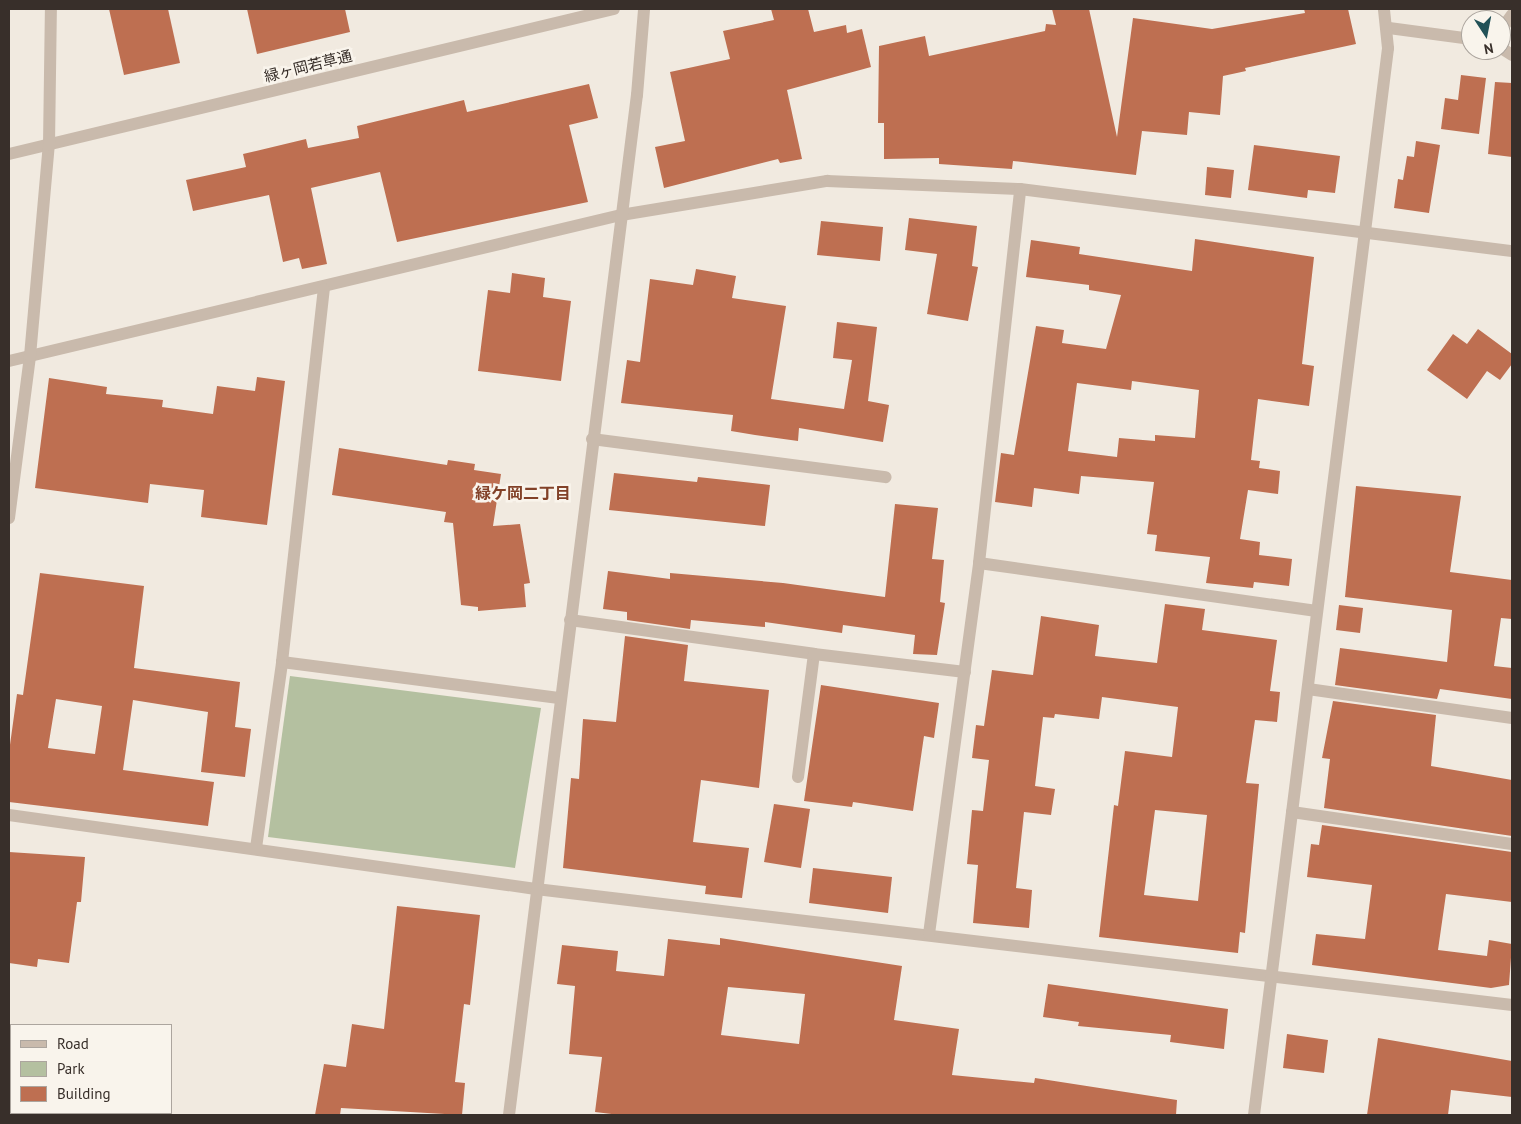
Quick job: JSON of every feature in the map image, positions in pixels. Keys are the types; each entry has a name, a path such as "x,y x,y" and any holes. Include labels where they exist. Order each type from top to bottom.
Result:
{"street":[{"path":"9,518 30,356 49,145 51,9"},
{"name":"緑ヶ岡若草通","path":"9,154 614,9"},
{"path":"509,1115 592,438 622,216 644,9"},
{"path":"1254,1115 1389,28 1384,9"},
{"path":"1389,28 1461,38"},
{"path":"9,361 324,289 622,216 827,181 1020,189 1512,251"},
{"path":"929,934 979,563 1020,189"},
{"path":"256,848 282,662 324,289"},
{"path":"592,438 886,477"},
{"path":"979,563 1317,611"},
{"path":"570,620 814,654 964,672"},
{"path":"798,777 814,654"},
{"path":"282,662 561,698"},
{"path":"1308,689 1512,718"},
{"path":"1292,812 1512,844"},
{"path":"9,815 256,848 536,889 929,934 1512,1005"}],"green space":[{"path":"290,676 541,708 515,868 268,837"}],"building":[{"path":"109,9 168,9 180,63 124,75"},
{"path":"247,9 345,9 350,32 257,54"},
{"path":"771,9 808,9 814,32 846,25 847,33 862,29 871,67 787,90 802,159 780,163 778,159 664,188 655,147 685,141 670,72 730,59 723,31 774,20"},
{"path":"1052,9 1089,9 1117,137 1133,18 1212,29 1305,13 1304,9 1348,9 1356,44 1245,68 1246,71 1223,76 1220,115 1189,112 1187,135 1142,131 1136,175 1013,161 1012,169 939,164 939,158 884,159 884,123 878,123 879,46 925,36 929,56 1045,31 1046,24 1056,25"},
{"path":"1461,75 1486,78 1479,134 1441,129 1445,98 1458,100"},
{"path":"1495,82 1512,83 1512,157 1488,154"},
{"path":"589,84 598,118 569,125 588,202 397,242 380,172 311,188 327,264 302,269 299,258 283,262 269,195 193,211 186,180 246,167 243,154 306,139 308,148 359,138 357,126 464,100 467,112"},
{"path":"1416,141 1440,145 1429,213 1394,208 1398,179 1403,180 1407,156 1414,157"},
{"path":"1254,145 1340,156 1335,193 1308,190 1307,198 1248,190"},
{"path":"1207,167 1234,170 1231,198 1205,195"},
{"path":"909,218 977,226 972,266 978,267 968,321 927,314 937,254 905,250"},
{"path":"821,221 883,227 880,261 817,255"},
{"path":"1195,239 1314,257 1302,364 1314,366 1309,406 1258,399 1251,460 1260,461 1259,468 1280,471 1278,494 1248,490 1240,539 1260,542 1259,555 1292,559 1289,586 1254,582 1253,588 1206,583 1210,557 1155,551 1157,535 1147,534 1154,482 1081,476 1079,494 1034,488 1032,507 995,502 1001,453 1014,455 1036,326 1064,330 1062,343 1106,349 1121,295 1089,290 1089,285 1026,277 1031,240 1080,247 1079,254 1192,271","holes":["1132,381 1199,390 1195,438 1155,435 1155,441 1119,438 1117,457 1068,451 1077,383 1131,390"]},
{"path":"696,269 736,276 732,298 786,306 771,399 844,409 852,360 833,358 837,322 877,327 868,401 889,405 883,442 799,428 798,441 755,435 731,431 733,415 621,403 627,360 640,362 650,279 693,285"},
{"path":"512,273 545,278 543,297 571,301 561,381 478,371 488,290 510,293"},
{"path":"1478,329 1512,354 1512,364 1500,380 1487,371 1467,399 1427,370 1453,334 1467,344"},
{"path":"257,377 285,381 267,525 201,517 204,490 150,484 148,503 35,488 49,378 107,387 106,394 163,400 162,407 213,414 217,386 255,391"},
{"path":"339,448 447,465 448,460 475,464 474,470 501,474 493,526 520,524 530,583 524,584 526,607 478,611 478,607 461,605 453,523 444,522 446,512 332,495"},
{"path":"614,473 697,482 698,477 770,485 765,526 609,510"},
{"path":"1356,486 1461,496 1450,572 1512,580 1512,619 1501,618 1494,666 1512,668 1512,699 1440,689 1437,699 1335,685 1340,648 1447,662 1452,610 1345,597"},
{"path":"895,504 938,508 932,559 944,560 940,602 945,603 937,655 913,654 915,635 843,625 842,633 765,622 765,627 691,620 690,629 627,620 627,612 603,609 608,571 670,579 670,573 783,583 885,597"},
{"path":"40,573 144,586 134,668 240,682 235,727 251,729 245,777 201,772 208,712 133,700 123,770 214,782 208,826 9,802 9,752 17,694 23,695","holes":["56,699 102,706 95,754 48,748"]},
{"path":"1165,604 1205,609 1202,630 1277,640 1270,691 1280,692 1277,722 1255,720 1246,783 1259,784 1245,933 1240,932 1238,953 1099,937 1114,805 1118,806 1125,751 1172,757 1178,707 1102,697 1099,719 1055,714 1054,718 1043,717 1035,786 1055,789 1051,815 1024,812 1016,888 1032,890 1029,928 973,923 978,865 967,864 972,810 983,811 989,760 972,758 976,725 984,726 992,670 1033,675 1041,616 1099,625 1095,656 1157,663","holes":["1155,810 1207,815 1198,901 1144,895"]},
{"path":"1339,605 1363,608 1360,633 1336,630"},
{"path":"625,636 688,645 684,681 769,690 759,788 701,780 693,842 749,848 742,898 705,894 706,886 563,868 571,778 579,779 583,719 616,722"},
{"path":"821,685 939,703 934,738 924,736 913,811 853,802 852,807 804,801"},
{"path":"1333,701 1436,715 1431,766 1512,780 1512,836 1324,808 1330,759 1322,758"},
{"path":"774,804 810,809 801,868 764,862"},
{"path":"1322,825 1512,852 1512,902 1446,894 1438,950 1487,956 1489,940 1512,944 1509,985 1491,988 1312,965 1316,934 1365,939 1372,885 1307,877 1311,844 1319,845"},
{"path":"9,852 85,857 81,902 77,902 69,963 38,959 37,967 9,963"},
{"path":"813,868 892,877 888,913 809,903"},
{"path":"397,906 480,915 470,1005 464,1004 455,1082 465,1083 462,1115 341,1108 340,1115 315,1115 324,1064 346,1067 352,1024 384,1029"},
{"path":"720,938 902,966 894,1020 959,1029 952,1075 1034,1083 1035,1078 1177,1100 1176,1115 620,1115 595,1112 602,1057 569,1054 575,986 557,984 562,945 618,951 616,971 664,976 668,939 720,945","holes":["728,987 805,994 799,1044 721,1035"]},
{"path":"1048,984 1228,1009 1224,1049 1170,1042 1171,1035 1078,1026 1079,1022 1043,1017"},
{"path":"1287,1034 1328,1040 1324,1073 1283,1068"},
{"path":"1378,1038 1512,1061 1512,1097 1451,1090 1448,1115 1367,1115"}],"district":[{"name":"緑ケ岡二丁目","path":"523,493"}]}
